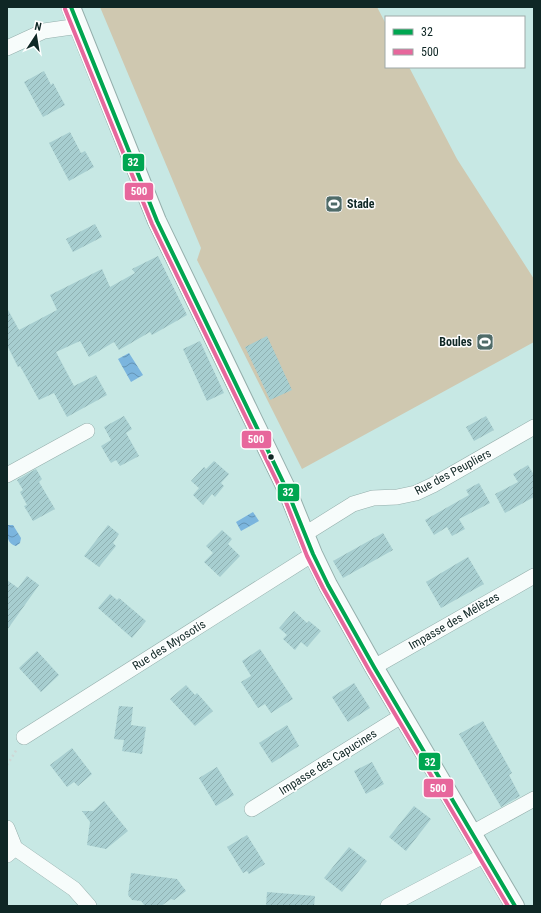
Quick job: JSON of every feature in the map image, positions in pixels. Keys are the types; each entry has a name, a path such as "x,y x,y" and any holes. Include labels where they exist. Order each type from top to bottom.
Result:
{"street":[{"path":"71,7 80,26 157,221 287,490 313,554 328,585 374,667 515,906"},
{"path":"7,48 44,31 80,26"},
{"name":"Rue des Peupliers","path":"305,534 353,504 373,498 397,497 416,493 433,486 534,427"},
{"path":"7,475 87,432"},
{"name":"Rue des Myosotis","path":"24,737 313,554"},
{"name":"Impasse des Mélèzes","path":"374,667 534,576"},
{"name":"Impasse des Capucines","path":"252,809 403,715"},
{"path":"472,833 534,800"},
{"path":"7,828 11,851 74,890 88,906"},
{"path":"388,906 485,855"}],"shaded area":[{"name":"Stade","path":"100,7 377,7 385,22 385,68 410,68 457,159 534,279 534,342 302,469 197,260 201,248"}],"water":[{"path":"129,353 143,375 131,382 118,359"},
{"path":"253,512 259,521 241,531 236,522"},
{"path":"7,525 13,525 21,538 20,543 16,546 10,543 7,535"}],"building":[{"path":"44,71 51,85 53,83 65,105 43,117 24,82"},
{"path":"70,132 81,153 85,151 94,167 69,181 49,143"},
{"path":"95,224 102,237 73,252 66,239"},
{"path":"158,256 187,315 152,335 150,332 119,350 114,342 89,357 80,341 56,352 74,386 96,375 107,395 67,417 54,393 39,400 20,366 18,367 7,345 7,308 19,330 57,310 50,295 102,269 110,287 135,273 132,269"},
{"path":"267,336 292,390 270,400 245,347"},
{"path":"200,341 224,393 207,401 183,349"},
{"path":"124,416 132,429 126,433 139,456 120,466 116,460 111,463 101,446 111,440 104,427"},
{"path":"486,416 494,430 474,441 466,427"},
{"path":"214,461 229,474 221,483 224,486 215,497 212,494 203,505 193,495 199,488 191,481 204,467 206,469"},
{"path":"528,465 534,475 534,497 505,513 495,494 518,482 513,474"},
{"path":"36,469 42,479 39,482 55,509 33,521 24,506 27,505 20,492 23,490 17,480"},
{"path":"479,483 490,503 459,519 465,529 452,536 447,527 434,535 425,520 469,495 466,490"},
{"path":"108,525 119,534 113,543 116,546 99,567 84,556"},
{"path":"222,530 232,539 228,544 240,556 220,577 204,562 213,553 206,546"},
{"path":"383,533 393,550 343,578 333,561"},
{"path":"468,557 484,584 441,608 426,582"},
{"path":"27,576 39,585 7,630 7,580 18,588"},
{"path":"110,594 117,600 119,598 146,621 132,638 98,608"},
{"path":"294,611 307,623 309,621 321,631 307,647 301,642 295,650 283,639 287,635 279,628"},
{"path":"260,649 293,699 271,713 265,704 258,708 241,682 251,676 242,661"},
{"path":"37,651 59,675 41,692 19,668"},
{"path":"354,683 370,708 348,722 332,697"},
{"path":"186,685 195,695 197,693 213,711 195,726 170,699"},
{"path":"119,706 133,707 131,725 146,727 142,754 122,751 124,740 114,739"},
{"path":"483,721 512,773 509,775 520,796 501,807 459,734"},
{"path":"287,725 299,746 272,763 259,743"},
{"path":"72,748 92,774 78,786 74,782 67,787 50,765"},
{"path":"372,762 384,784 366,794 354,771"},
{"path":"217,767 234,795 216,806 199,778"},
{"path":"104,801 128,831 106,849 87,845 90,822 82,811 93,811"},
{"path":"414,806 431,819 406,851 389,837"},
{"path":"247,835 265,864 249,874 247,871 243,873 227,847"},
{"path":"349,847 367,861 342,892 324,878"},
{"path":"131,873 177,879 186,891 174,900 171,899 161,906 145,906 141,901 132,900 128,895"},
{"path":"267,892 315,896 314,906 266,906"}],"transit line":[{"name":"32","path":"71,7 157,221 287,490 313,554 328,585 374,667 515,906"},
{"name":"500","path":"65,9 152,224 282,492 307,556 323,588 369,670 508,906"}],"place":[{"name":"Stade","path":"334,204"},
{"name":"Boules","path":"485,342"}]}
